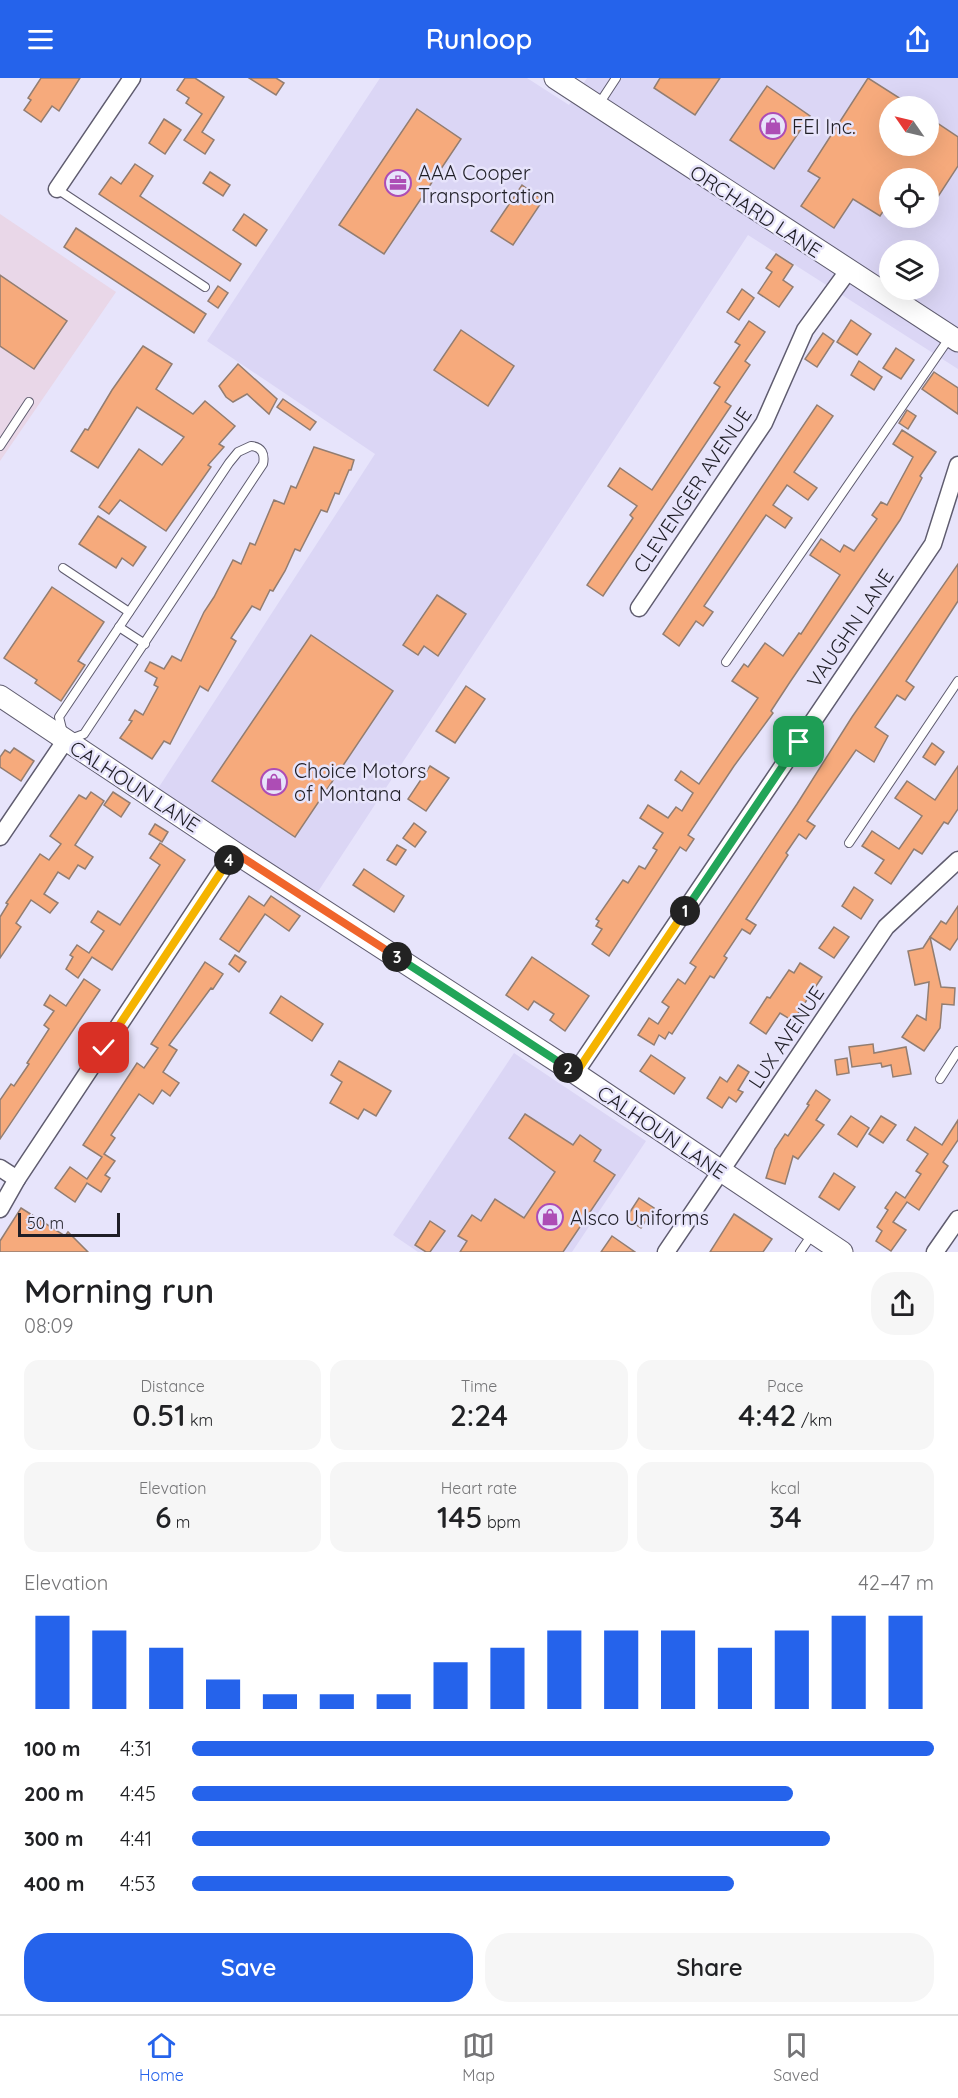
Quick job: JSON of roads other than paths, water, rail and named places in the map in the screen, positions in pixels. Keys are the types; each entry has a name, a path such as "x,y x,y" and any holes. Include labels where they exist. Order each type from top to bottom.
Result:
{"street":[{"path":"57,189 132,78"},
{"name":"ORCHARD LANE","path":"555,78 954,339"},
{"name":"CLEVENGER AVENUE","path":"639,608 764,423 805,330 848,271"},
{"name":"VAUGHN LANE","path":"576,1073 933,543 958,465"},
{"name":"CALHOUN LANE","path":"0,696 234,852 576,1073 842,1252"},
{"path":"0,837 65,741"},
{"path":"0,1209 17,1179 234,852"},
{"name":"LUX AVENUE","path":"666,1252 886,927 958,860"},
{"path":"0,1168 17,1179"},
{"path":"935,1252 958,1219"}],"lane":[{"path":"597,107 616,78"},
{"path":"57,189 205,287"},
{"path":"726,662 954,339"},
{"path":"0,446 29,402"},
{"path":"256,446 265,456 263,464 84,734 65,741 58,717 129,612 238,452 256,446"},
{"path":"63,568 129,612"},
{"path":"119,627 145,644"},
{"path":"849,843 958,681"},
{"path":"940,1078 958,1051"},
{"path":"800,1252 813,1233"}],"place":[{"name":"FEI Inc.","path":"773,126"},
{"name":"AAA Cooper Transportation","path":"398,183"},
{"name":"Choice Motors of Montana","path":"274,782"},
{"name":"Alsco Uniforms","path":"550,1217"}]}
